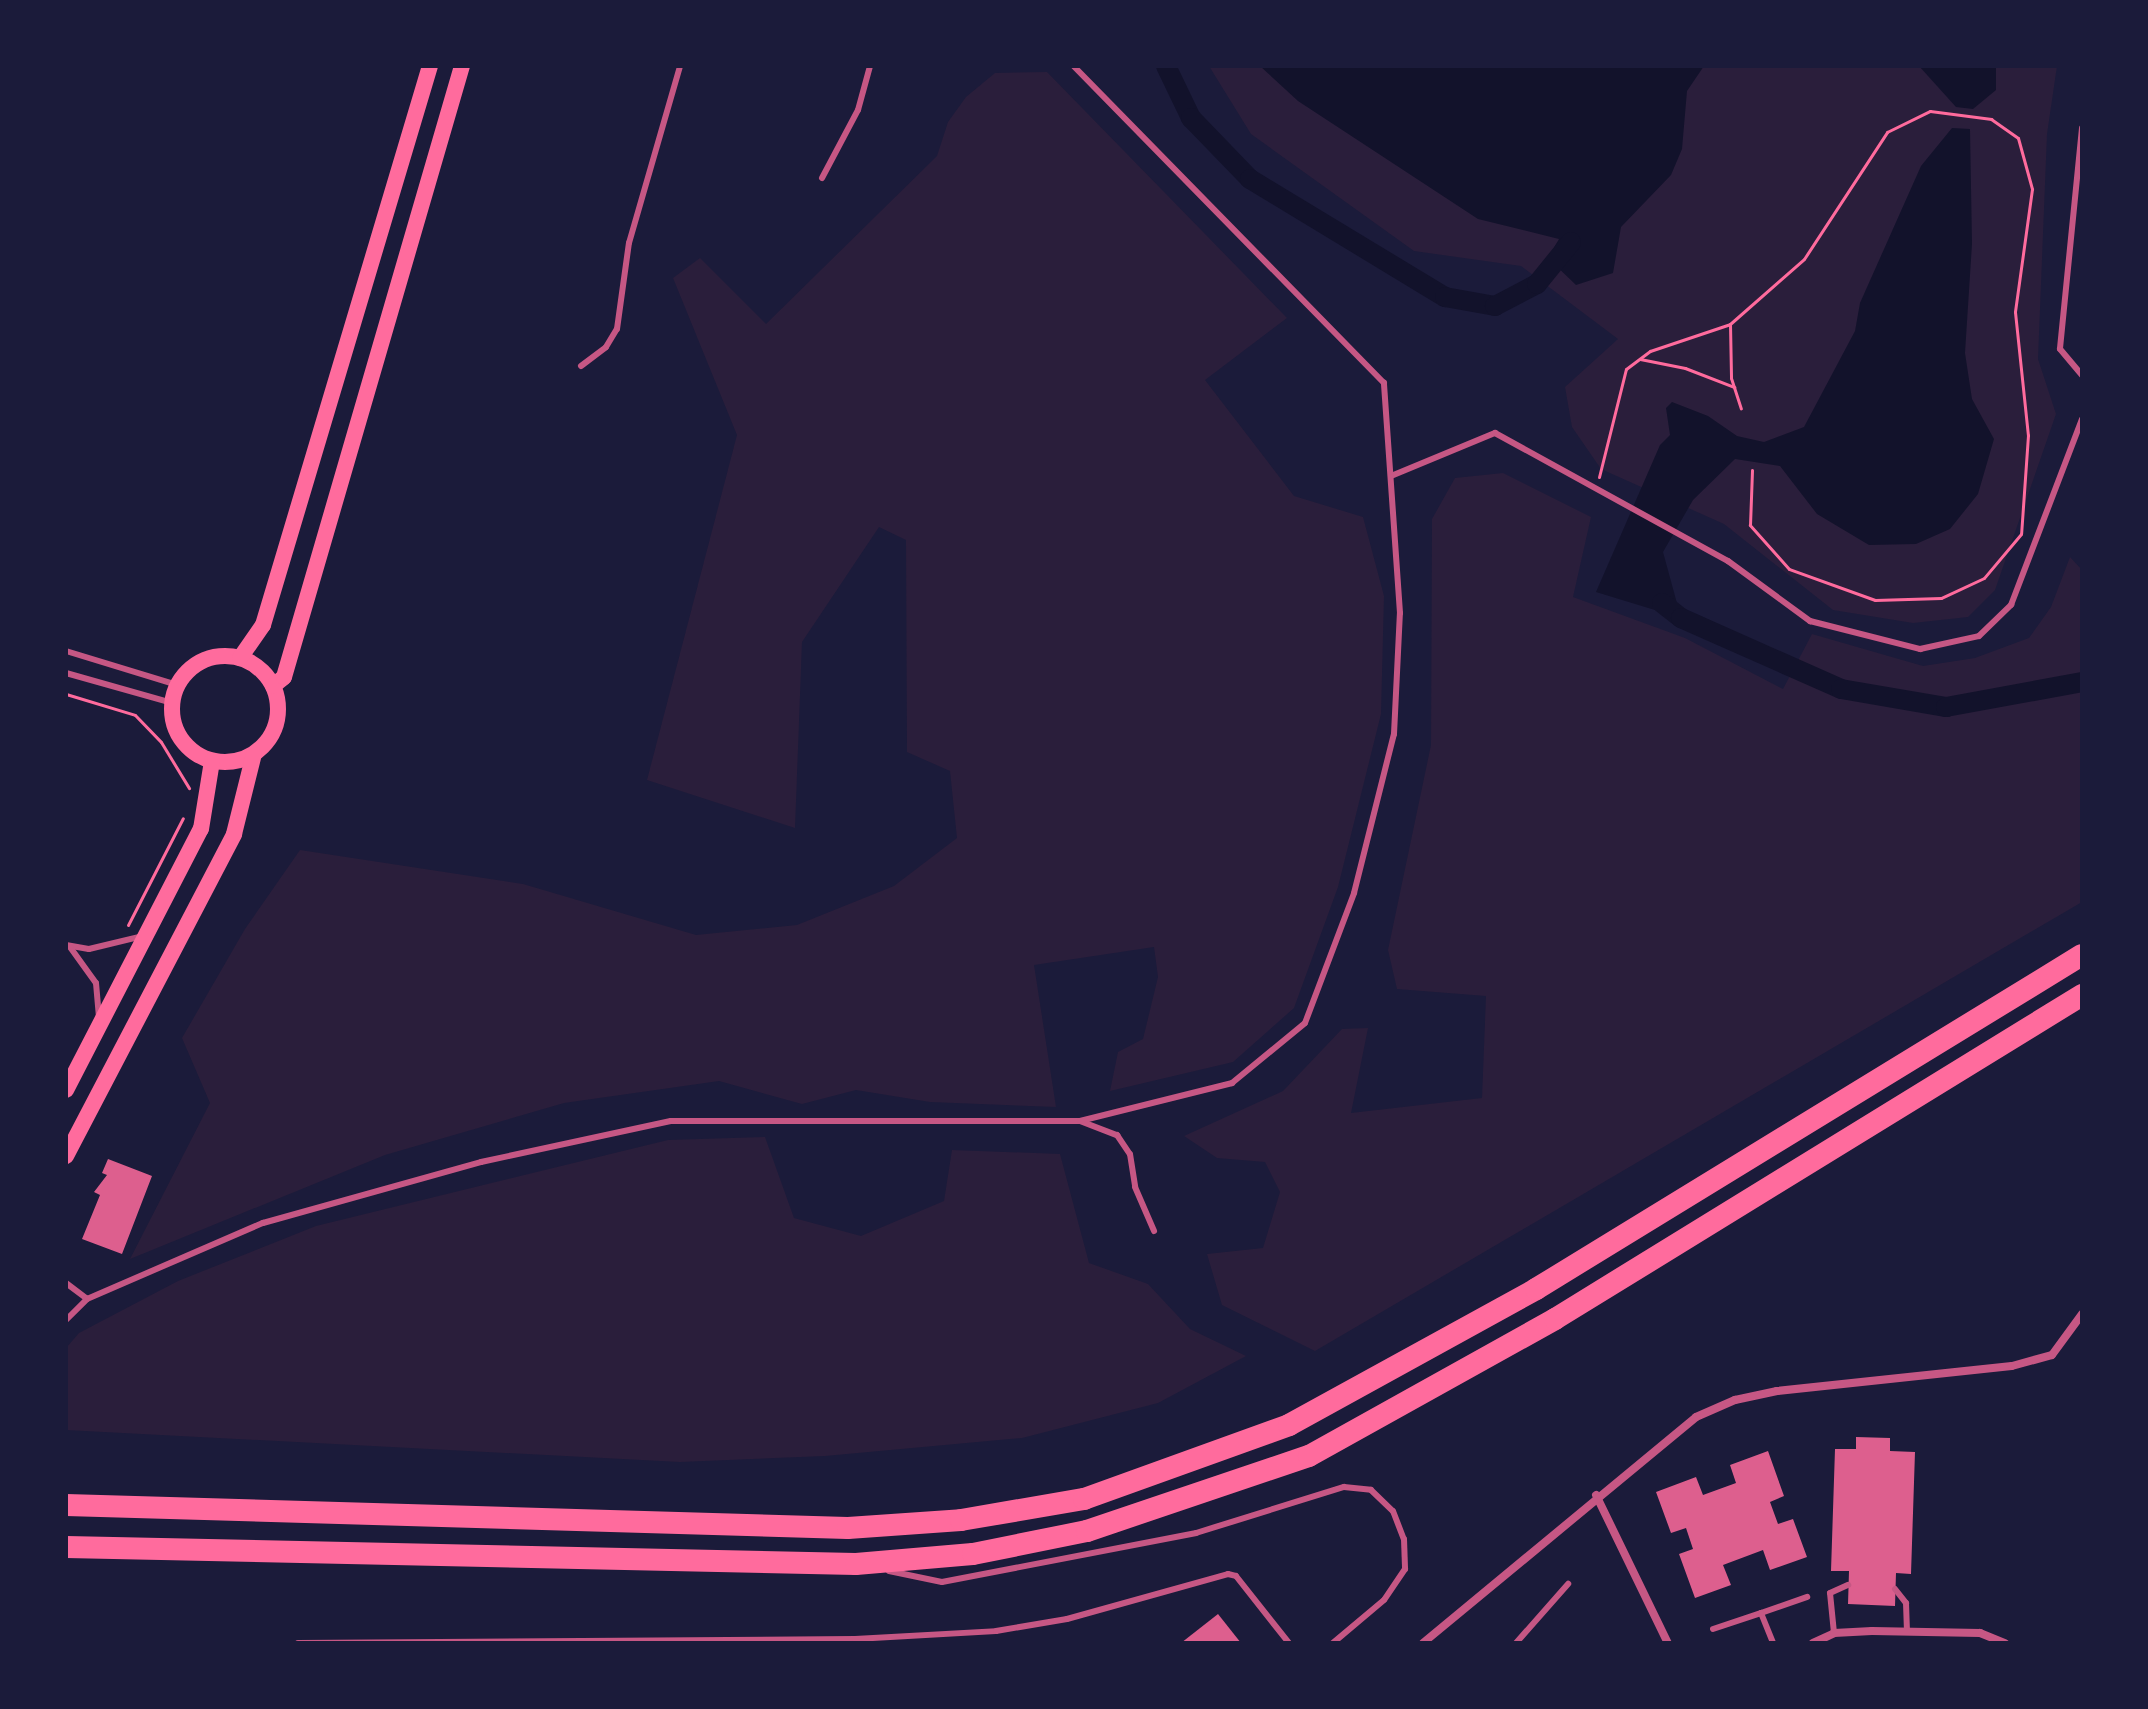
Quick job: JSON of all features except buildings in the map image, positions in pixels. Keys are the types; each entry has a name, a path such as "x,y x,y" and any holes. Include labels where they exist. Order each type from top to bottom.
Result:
{"highway":[{"path":"66,1505 848,1528 961,1520 1084,1499 1289,1425 1536,1289 2082,955"},
{"path":"66,1547 856,1564 973,1554 1087,1531 1309,1456 1555,1319 2082,995"}],"main road":[{"path":"240,658 263,625 430,66"},
{"path":"273,686 284,677 462,66"},
{"path":"240,658 254,664 273,686 278,716 265,744 254,754 212,761 186,746 177,733 172,703 177,685 204,660 240,658"},
{"path":"66,1156 234,834 254,754"},
{"path":"66,1090 201,829 212,761"}],"street":[{"path":"1423,1643 1596,1495 1696,1417 1735,1400 2012,1366 2052,1355 2082,1314"},
{"path":"1596,1495 1668,1643"},
{"path":"1813,1643 1834,1633 1907,1632 1980,1633 2005,1643"}],"lane":[{"path":"581,366 606,347 617,329 629,243 680,66"},
{"path":"822,178 858,110 870,66"},
{"path":"66,1320 87,1299 263,1223 481,1162 671,1121 1080,1121 1232,1083 1305,1023 1354,893 1394,734 1400,613 1384,383 1074,66"},
{"path":"2082,128 2060,349 2082,375"},
{"path":"1391,476 1495,433 1700,545 1810,621 1920,649 1979,636 2011,605 2082,419"},
{"path":"66,651 177,685"},
{"path":"66,673 172,703"},
{"path":"68,946 121,943 146,935"},
{"path":"68,946 96,983 100,1024"},
{"path":"1080,1121 1117,1135 1130,1154 1135,1187 1154,1231"},
{"path":"66,1283 87,1299"},
{"path":"856,1564 942,1582 1196,1533 1344,1487 1371,1490 1393,1511 1404,1539 1405,1569 1384,1600 1333,1643"},
{"path":"298,1643 855,1639 996,1631 1067,1619 1228,1574 1236,1576 1289,1643"},
{"path":"1516,1643 1524,1640 1568,1584"},
{"path":"1834,1633 1830,1593 1848,1585"},
{"path":"1895,1589 1906,1603 1907,1632"},
{"path":"1713,1629 1807,1597"},
{"path":"1761,1613 1773,1643"},
{"path":"1979,1643 1980,1633"}],"path":[{"path":"1596,488 1626,369 1640,359 1730,324 1804,259 1887,132 1930,111 1991,119 2018,138 2032,189 2015,312 2028,435 2021,534 1984,578 1970,585 1941,598 1875,600 1789,569 1750,525 1752,470"},
{"path":"1730,324 1734,387 1741,408"},
{"path":"1640,359 1685,368 1734,387"},
{"path":"66,694 135,715 150,727 181,772 189,796"},
{"path":"121,943 186,812"}],"shaded area":[{"path":"1209,66 2057,66 2047,134 2038,359 2056,414 1995,590 1968,617 1913,623 1833,610 1724,524 1601,469 1572,427 1565,387 1618,339 1521,266 1414,251 1251,134"},
{"path":"1260,66 1704,66 1687,91 1682,149 1671,175 1621,227 1613,273 1576,285 1548,258 1559,239 1478,219 1298,101"},
{"path":"1919,66 1996,66 1996,90 1973,109 1956,107"},
{"path":"1047,72 1287,318 1205,380 1294,496 1363,517 1384,596 1381,714 1338,887 1294,1008 1233,1062 1110,1091 1118,1052 1143,1039 1158,977 1154,947 1034,965 1056,1107 930,1102 856,1090 802,1104 719,1081 564,1103 385,1155 130,1259 210,1103 182,1038 245,929 300,850 523,884 696,935 797,925 894,886 957,838 950,771 907,752 906,540 879,527 802,642 795,828 647,780 737,435 673,278 700,258 766,324 937,156 948,122 966,97 995,73"},
{"path":"1952,128 1970,129 1972,244 1965,353 1972,399 1994,439 1978,494 1950,529 1916,544 1869,545 1817,514 1780,466 1735,459 1693,500 1663,552 1681,618 1596,592 1660,445 1670,435 1666,408 1672,402 1708,416 1737,436 1764,442 1804,427 1855,331 1860,303 1921,166"},
{"path":"1503,473 1591,517 1573,597 1685,638 1783,689 1812,634 1923,666 1975,658 2029,638 2051,607 2070,557 2082,570 2082,902 1315,1351 1222,1305 1207,1254 1263,1248 1280,1192 1265,1162 1217,1158 1184,1136 1283,1091 1342,1029 1368,1028 1351,1113 1482,1098 1486,996 1397,989 1388,950 1431,745 1432,519 1455,478"},
{"path":"765,1137 794,1218 861,1236 944,1201 952,1150 1060,1154 1089,1263 1148,1284 1190,1329 1246,1356 1158,1403 1022,1438 825,1456 680,1462 66,1430 66,1348 79,1333 178,1281 316,1226 668,1140"}],"waterway":[{"path":"1166,66 1191,118 1250,179 1445,297 1495,306 1537,284 1571,242"},
{"path":"1662,603 1681,618 1841,689 1946,707 2082,682"}]}
